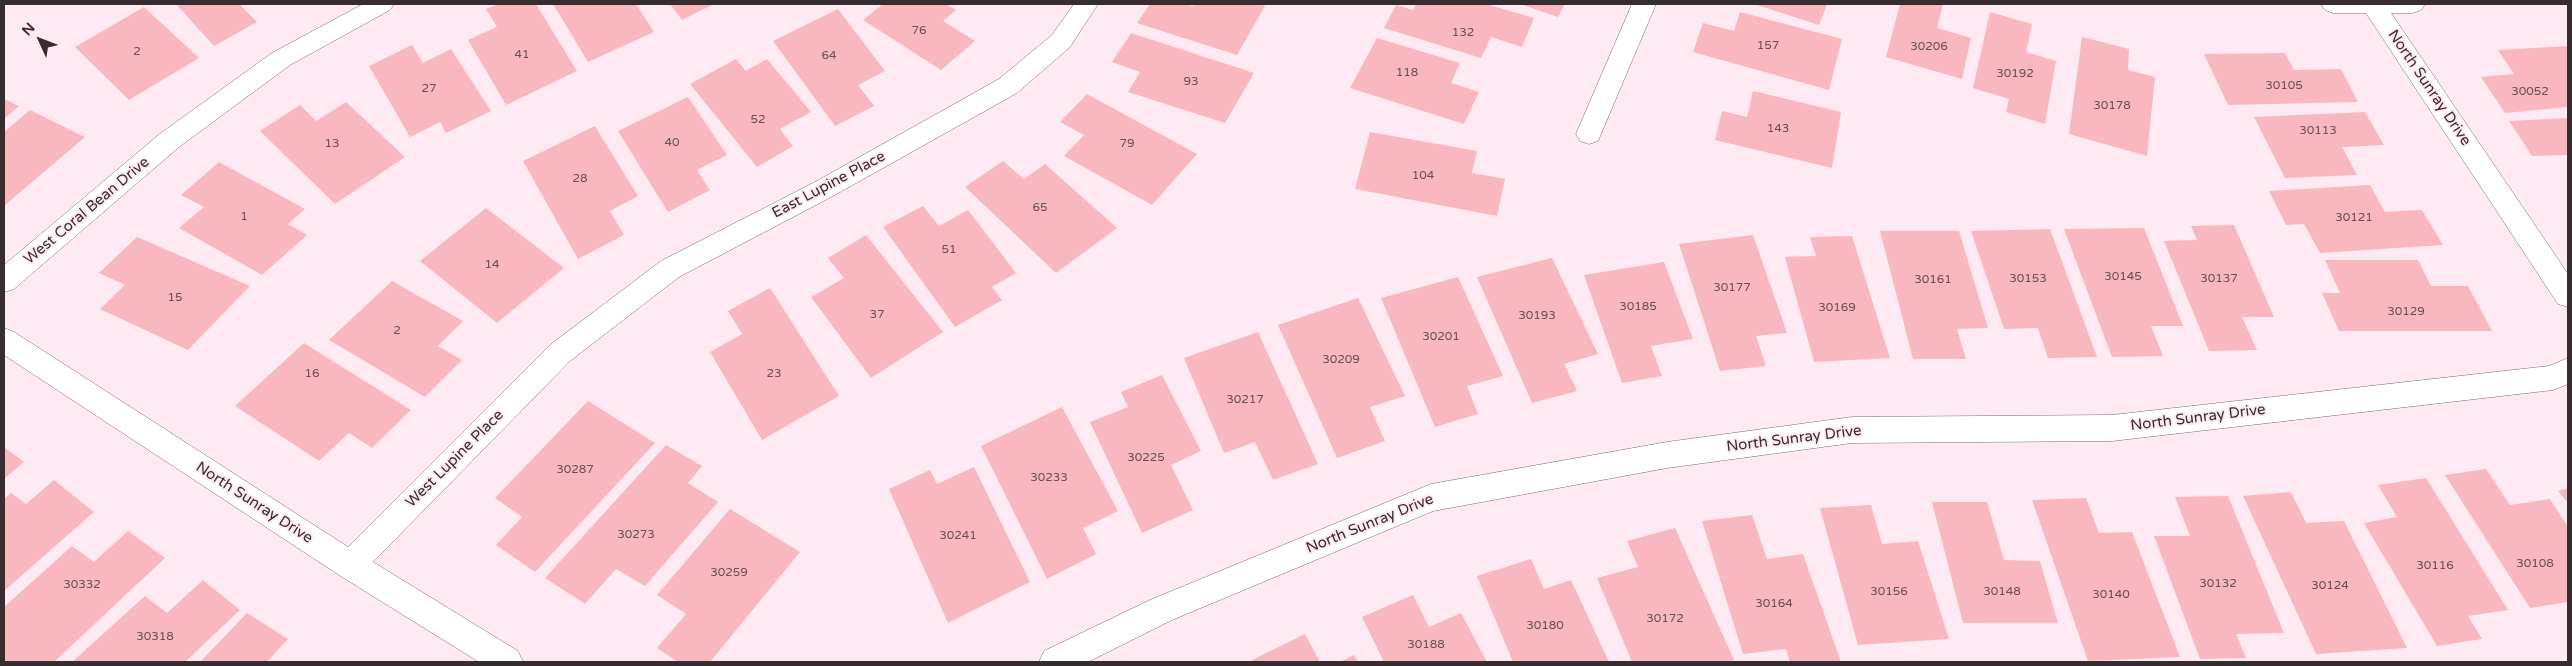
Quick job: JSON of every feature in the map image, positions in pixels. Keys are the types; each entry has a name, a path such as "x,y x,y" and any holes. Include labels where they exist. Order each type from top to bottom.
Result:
{"street":[{"name":"West Coral Bean Drive","path":"4,281 170,140 281,59 382,4"},
{"name":"East Lupine Place","path":"560,353 670,269 824,189 1008,86 1062,41 1086,4"},
{"path":"1588,134 1644,4"},
{"path":"2332,4 2413,4"},
{"name":"North Sunray Drive","path":"2373,5 2568,296"},
{"name":"North Sunray Drive","path":"4,340 350,565 507,662"},
{"name":"West Lupine Place","path":"350,565 560,353"},
{"name":"North Sunray Drive","path":"1055,662 1161,610 1431,498 1667,454 1852,430 2112,428 2553,378 2568,370"}],"building":[{"path":"176,4 244,4 241,6 257,22 214,46"},
{"path":"499,4 536,4 577,71 506,105 468,40 497,27 486,9"},
{"path":"553,4 636,4 654,32 588,62"},
{"path":"670,4 714,4 682,20"},
{"path":"883,4 946,4 956,10 943,21 975,41 941,70 863,20"},
{"path":"1150,4 1184,4 1193,6 1195,4 1259,4 1265,6 1237,55 1137,23"},
{"path":"1416,4 1486,4 1534,18 1522,47 1491,37 1481,58 1384,28 1396,5 1413,10"},
{"path":"1520,4 1565,4 1558,17"},
{"path":"1754,4 1827,4 1819,25"},
{"path":"1900,4 1943,4 1937,28 1971,38 1962,79 1886,57"},
{"path":"144,7 199,58 129,100 75,47"},
{"path":"838,9 885,71 858,85 874,106 835,126 773,41"},
{"path":"1740,12 1842,39 1829,90 1693,52 1703,23 1734,31"},
{"path":"1990,12 2032,24 2026,52 2056,61 2045,124 2006,112 2009,99 1973,88"},
{"path":"1131,33 1254,73 1225,123 1128,92 1140,72 1112,62"},
{"path":"2082,37 2129,49 2128,70 2155,77 2147,156 2069,134"},
{"path":"1377,38 1460,63 1451,83 1479,92 1464,124 1350,88"},
{"path":"412,45 423,63 451,49 491,111 446,133 440,122 410,137 369,66"},
{"path":"2568,46 2568,107 2505,113 2481,77 2514,74 2498,50"},
{"path":"2285,53 2294,70 2341,69 2358,102 2228,105 2204,54"},
{"path":"736,59 746,71 767,59 811,112 780,129 793,146 757,167 690,84"},
{"path":"1753,91 1841,112 1832,168 1715,140 1722,111 1747,117"},
{"path":"1087,94 1197,154 1152,205 1064,156 1084,135 1060,122"},
{"path":"688,97 727,155 697,170 710,190 668,212 618,131"},
{"path":"4,99 19,106 4,119"},
{"path":"346,102 405,157 335,204 260,131 300,105 316,121"},
{"path":"30,110 85,137 4,206 4,132"},
{"path":"2365,112 2384,145 2342,147 2357,175 2285,178 2254,117"},
{"path":"2568,118 2568,155 2532,156 2509,121"},
{"path":"595,126 638,196 610,211 624,235 578,259 523,161"},
{"path":"1370,132 1477,151 1472,173 1505,179 1497,216 1355,189"},
{"path":"1003,161 1024,179 1045,164 1117,228 1056,273 965,187"},
{"path":"219,162 305,209 288,224 307,235 262,275 179,228 204,207 181,195"},
{"path":"2370,185 2385,212 2422,210 2443,245 2320,253 2304,224 2286,225 2269,191"},
{"path":"923,206 939,226 968,210 1016,273 992,287 1002,300 955,327 883,227"},
{"path":"486,208 564,268 497,323 420,261"},
{"path":"2234,225 2274,317 2242,317 2257,350 2209,351 2164,241 2197,240 2191,226"},
{"path":"2144,228 2183,326 2151,326 2163,356 2112,357 2064,229"},
{"path":"2050,229 2097,357 2048,358 2038,328 2004,329 1971,231"},
{"path":"1880,231 1959,231 1988,328 1957,329 1966,359 1913,359"},
{"path":"866,235 943,332 871,378 811,297 844,278 828,258"},
{"path":"1753,235 1787,333 1756,336 1766,366 1720,371 1679,244"},
{"path":"1852,236 1890,358 1814,362 1785,257 1816,256 1810,237"},
{"path":"137,237 250,286 188,350 100,309 125,285 99,273"},
{"path":"1552,258 1598,354 1564,364 1577,391 1532,403 1477,277"},
{"path":"2325,260 2418,260 2431,286 2468,286 2492,331 2339,331 2322,293 2340,293"},
{"path":"1664,262 1693,339 1651,346 1662,376 1622,383 1584,275"},
{"path":"1458,277 1503,376 1467,386 1478,414 1435,427 1381,298"},
{"path":"392,281 463,321 438,346 462,360 425,397 329,340"},
{"path":"770,288 839,396 762,440 710,352 742,334 728,311"},
{"path":"1358,298 1405,396 1370,407 1385,441 1337,458 1278,325"},
{"path":"1258,332 1318,464 1273,480 1255,442 1224,453 1184,358"},
{"path":"304,343 411,410 372,448 349,433 319,461 235,406"},
{"path":"1162,375 1201,451 1171,465 1193,510 1142,533 1090,422 1128,407 1121,392"},
{"path":"588,401 655,443 535,572 496,545 522,517 495,498"},
{"path":"1062,407 1118,511 1083,528 1096,554 1047,579 981,446"},
{"path":"666,445 702,466 688,483 718,502 645,586 616,569 585,604 545,578"},
{"path":"4,447 24,462 4,479"},
{"path":"974,467 1030,582 948,623 889,489 930,470 937,484"},
{"path":"2486,469 2510,505 2550,499 2568,527 2568,602 2530,608 2445,475"},
{"path":"2426,478 2508,610 2468,616 2482,639 2437,646 2364,523 2397,517 2378,485"},
{"path":"54,480 94,512 4,591 4,499 11,493 26,504"},
{"path":"2568,488 2568,503 2558,491"},
{"path":"2291,492 2306,523 2344,521 2407,648 2316,654 2243,496"},
{"path":"2228,496 2284,633 2236,634 2246,658 2200,659 2154,536 2190,536 2175,497"},
{"path":"2086,498 2099,533 2132,532 2180,657 2088,661 2032,500"},
{"path":"1932,502 1987,502 2004,560 2040,561 2058,623 1963,623"},
{"path":"1871,505 1882,544 1918,541 1949,639 1858,645 1820,508"},
{"path":"730,509 800,552 710,662 678,662 657,648 686,614 657,595"},
{"path":"1752,515 1767,559 1803,554 1841,662 1790,662 1786,649 1743,654 1702,521"},
{"path":"1675,528 1734,660 1726,662 1632,662 1597,578 1638,567 1627,541"},
{"path":"128,531 165,558 54,662 4,662 4,607 72,546 94,562"},
{"path":"1531,559 1544,589 1571,580 1609,662 1513,662 1477,576"},
{"path":"203,580 240,610 185,662 72,662 145,596 167,613"},
{"path":"1413,595 1429,627 1461,613 1487,662 1384,662 1362,617"},
{"path":"247,613 288,639 267,662 200,662"},
{"path":"1305,634 1320,662 1253,662 1252,660"},
{"path":"1354,655 1358,662 1340,662"}]}
